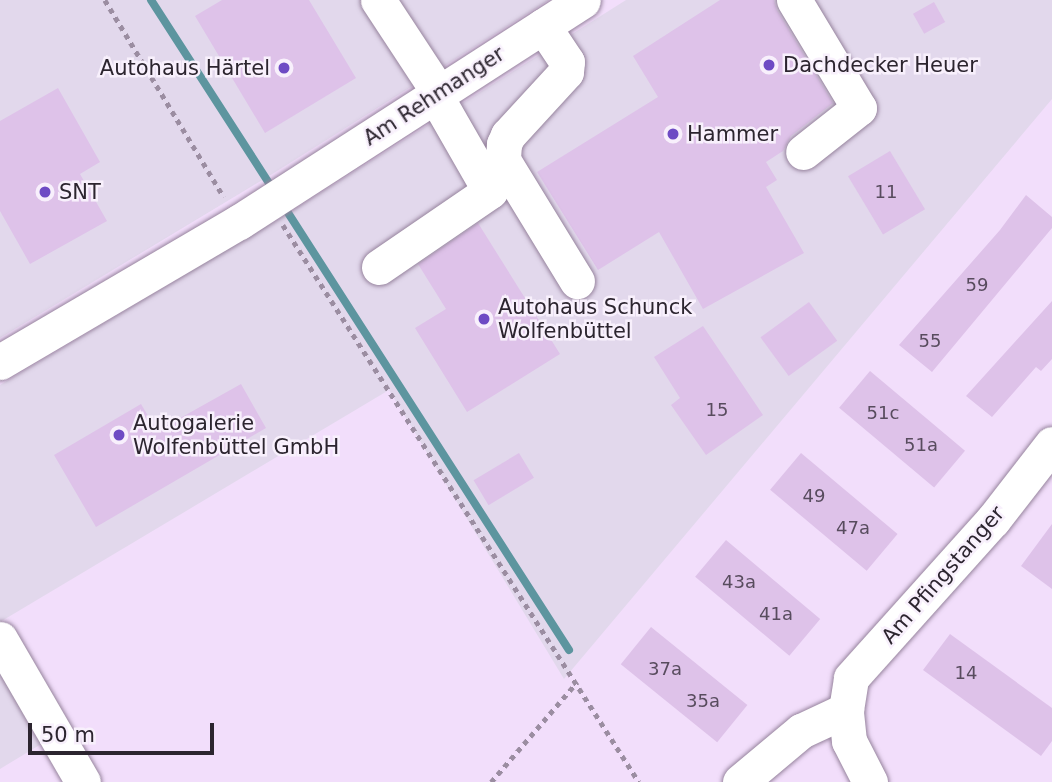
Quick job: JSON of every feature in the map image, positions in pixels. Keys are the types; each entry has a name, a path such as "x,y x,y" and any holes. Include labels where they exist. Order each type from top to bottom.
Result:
{"street":[{"path":"378,0 437,94 490,191 379,267"},
{"name":"Am Rehmanger","path":"0,362 239,222 583,0"},
{"path":"794,0 859,108 803,152"},
{"path":"543,26 567,62 566,72 508,135 503,144 503,160 577,281"},
{"name":"Am Pfingstanger","path":"870,782 849,741 846,710 851,678 993,520 1052,444"},
{"path":"0,639 83,782"},
{"path":"740,782 802,732 846,710"}],"path":[{"path":"105,0 239,222"},
{"path":"277,197 639,782"},
{"path":"491,782 577,682"}],"shaded area":[{"path":"0,0 549,0 274,173 0,338"},
{"path":"626,0 1052,0 1052,99 564,679 389,390 0,622 0,385 279,219"},
{"path":"0,639 56,735 0,769"}],"building":[{"path":"222,0 309,0 356,78 265,133 195,16"},
{"path":"720,0 774,0 777,10 833,103 791,136 783,151 766,162 777,180 766,187 804,253 703,309 659,232 598,270 537,172 658,97 633,56"},
{"path":"934,2 945,22 924,34 913,14"},
{"name":"SNT","path":"58,88 100,162 80,174 107,221 30,264 0,211 0,121"},
{"path":"890,151 925,209 883,235 848,176"},
{"path":"1026,195 1052,217 1052,228 932,372 899,345 1000,230"},
{"name":"Autohaus Schunck Wolfenbüttel","path":"478,223 560,354 467,412 415,328 446,309 418,264"},
{"path":"1052,301 1052,359 1041,371 1036,367 992,417 966,396"},
{"path":"809,302 837,341 789,376 760,337"},
{"path":"703,326 763,415 706,455 671,405 680,398 654,357"},
{"path":"870,371 965,451 934,487 839,408"},
{"path":"241,384 266,428 96,527 54,455 141,404 157,431"},
{"path":"519,453 534,478 489,505 474,480"},
{"path":"801,453 898,534 867,571 770,490"},
{"path":"1052,524 1052,589 1021,566"},
{"path":"726,540 820,619 789,656 695,577"},
{"path":"651,627 747,705 717,742 621,664"},
{"path":"950,634 1052,708 1052,741 1041,756 923,670"}],"waterway":[{"path":"151,0 274,191"},
{"path":"283,205 569,650"}],"place":[{"name":"Dachdecker Heuer","path":"769,65"},
{"name":"Autohaus Härtel","path":"284,68"},
{"name":"Hammer","path":"673,134"},
{"name":"SNT","path":"45,192"},
{"name":"Autohaus Schunck Wolfenbüttel","path":"484,319"},
{"name":"Autogalerie Wolfenbüttel GmbH","path":"119,435"}]}
